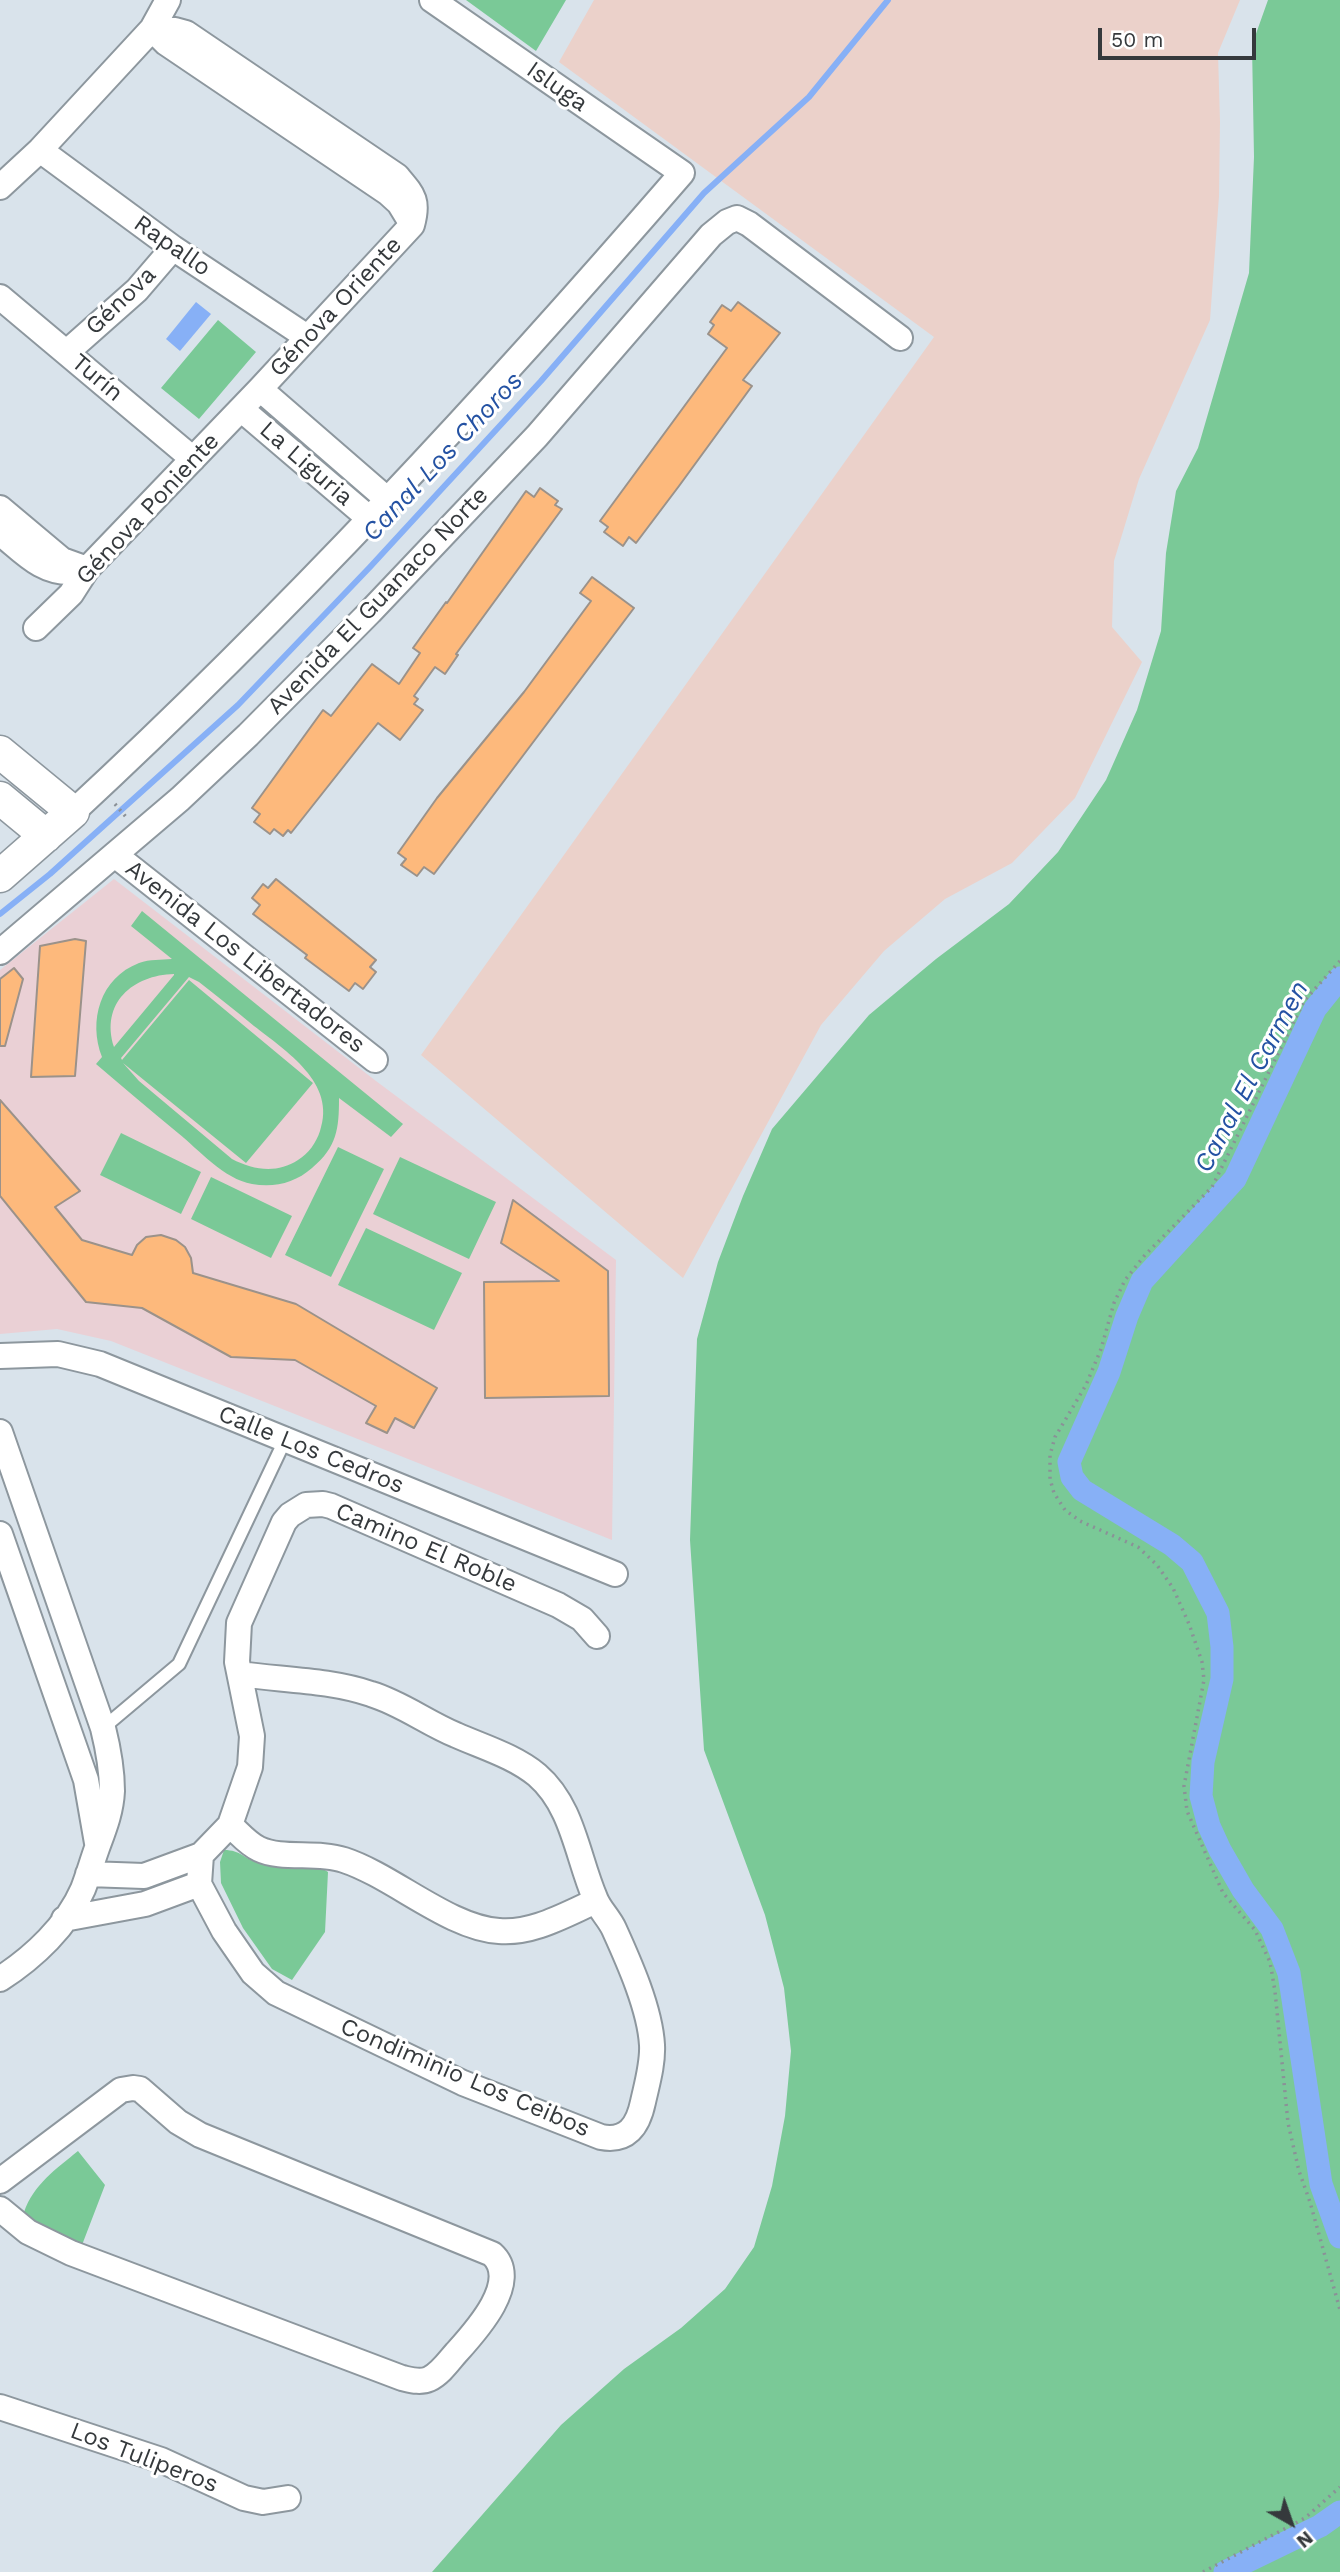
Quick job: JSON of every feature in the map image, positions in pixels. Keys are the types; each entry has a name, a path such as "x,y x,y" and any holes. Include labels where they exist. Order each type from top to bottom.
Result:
{"street":[{"path":"0,187 40,150 152,29 168,0"},
{"name":"Isluga","path":"388,500 682,173 432,0"},
{"name":"Génova Oriente","path":"152,29 166,43 289,115 388,193 407,213 412,225 260,389"},
{"name":"Rapallo","path":"40,150 173,248 307,337"},
{"name":"Avenida El Guanaco Norte","path":"0,952 180,799 248,735 473,505 711,235 727,222 737,218 749,224 900,338"},
{"name":"Génova","path":"66,352 137,290 173,248"},
{"name":"Turín","path":"0,297 192,459"},
{"name":"La Liguria","path":"260,389 388,500"},
{"name":"Génova Poniente","path":"36,628 71,594 87,569 260,389"},
{"name":"La Liguria","path":"241,408 370,519"},
{"path":"0,876 72,812 285,608 388,500"},
{"path":"0,508 62,560 87,569"},
{"path":"0,533 41,566 56,573 87,569"},
{"path":"0,752 72,812"},
{"path":"0,799 46,836"},
{"name":"Avenida Los Libertadores","path":"115,855 375,1060"},
{"name":"Calle Los Cedros","path":"0,1356 58,1354 100,1364 615,1574"},
{"path":"0,1432 106,1739 112,1778 110,1810 88,1874 74,1905 30,1957 0,1979"},
{"name":"Camino El Roble","path":"240,1674 237,1637 245,1605 284,1522 298,1509 315,1504 331,1506 558,1605 582,1619 597,1636"},
{"path":"0,1534 78,1757 91,1803 97,1847"},
{"path":"88,1874 144,1876 201,1855 230,1825 250,1767 252,1736 240,1674"},
{"name":"Condiminio Los Ceibos","path":"199,1884 237,1952 260,1981 276,1993 463,2083 601,2137 617,2138 631,2131 639,2119 652,2059 651,2031 614,1929 596,1901 563,1808 547,1785 524,1765 373,1694 341,1687 240,1674"},
{"path":"78,1757 90,1746 106,1739"},
{"path":"230,1825 261,1850 317,1854 344,1860 467,1924 490,1930 526,1929 596,1901"},
{"path":"64,1919 145,1904 199,1884 201,1855"},
{"path":"0,2180 121,2090 133,2088 140,2090 178,2122 200,2135 487,2252 500,2263 503,2275 494,2302 479,2327 436,2375 418,2381 402,2378 71,2253 28,2232 0,2209"},
{"name":"Los Tuliperos","path":"0,2407 162,2460 244,2498 263,2502 288,2498"}],"lane":[{"path":"106,1739 179,1664 285,1440"}],"path":[{"path":"111,801 131,822"},
{"path":"1340,961 1304,1001 1212,1187 1145,1255 1125,1280 1114,1303 1101,1349 1086,1385 1055,1437 1050,1455 1049,1479 1065,1510 1080,1521 1138,1547 1157,1565 1173,1588 1189,1624 1202,1662 1204,1680 1184,1786 1187,1811 1223,1893 1255,1930 1270,1962 1288,2123 1299,2171 1340,2310"},
{"path":"1203,2572 1305,2518 1340,2487"}],"shaded area":[{"path":"594,0 1240,0 1218,53 1219,196 1210,320 1139,479 1114,561 1112,627 1142,662 1075,798 1012,863 945,899 884,951 821,1025 683,1278 421,1055 934,337 559,62"},
{"path":"114,879 376,1081 616,1260 612,1540 111,1341 57,1329 0,1334 0,970"}],"green space":[{"path":"466,0 566,0 536,51"},
{"path":"1268,0 1340,0 1340,2572 432,2572 561,2425 624,2369 681,2328 725,2289 754,2247 772,2186 785,2116 791,2051 784,1988 765,1915 704,1750 690,1540 697,1339 718,1262 772,1129 869,1015 936,959 1009,904 1058,852 1106,780 1137,710 1161,631 1166,553 1176,491 1198,448 1249,273 1254,157 1252,45"},
{"path":"218,320 256,352 199,419 161,388"},
{"path":"142,911 403,1124 391,1137 339,1098 337,1128 332,1145 320,1160 299,1177 276,1185 252,1184 232,1176 212,1163 96,1064 102,1057 96,1029 97,1015 106,990 126,970 139,963 172,959 131,926","holes":["174,975 114,1047 112,1017 123,994 145,980","189,977 280,1046 315,1083 323,1114 320,1131 312,1147 298,1160 282,1167 265,1169 232,1159 139,1081 123,1063 246,1163 313,1083 189,980 122,1060"]},
{"path":"121,1133 201,1172 181,1214 100,1175"},
{"path":"338,1147 384,1169 331,1277 285,1255"},
{"path":"400,1157 496,1202 469,1259 373,1214"},
{"path":"211,1177 292,1216 271,1258 191,1219"},
{"path":"366,1228 462,1273 434,1330 338,1285"},
{"path":"224,1850 235,1851 259,1863 312,1865 328,1872 325,1932 292,1980 272,1969 243,1928 221,1883 220,1862"},
{"path":"78,2151 105,2185 82,2245 47,2231 24,2212 40,2185"}],"water":[{"path":"196,302 211,314 180,351 166,339"}],"building":[{"path":"738,302 780,333 743,380 752,386 679,486 636,543 629,537 623,546 604,532 608,527 600,521 727,348 708,334 714,325 710,322 722,305 731,311"},
{"path":"540,488 558,501 555,505 562,509 456,654 458,655 445,674 435,667 414,696 418,699 414,704 423,710 400,740 378,723 291,833 288,830 283,836 274,829 270,834 254,822 260,814 252,808 323,710 331,716 372,664 399,684 420,653 413,648 446,602 526,491 534,497"},
{"path":"592,577 634,608 434,874 424,867 417,876 401,865 406,859 398,853 437,798 524,692 591,601 580,593"},
{"path":"276,879 376,960 370,967 376,972 363,989 355,983 349,991 253,914 260,905 252,898 263,884 268,888"},
{"path":"75,939 86,941 75,1076 31,1077 40,946"},
{"path":"14,968 23,979 5,1046 0,1046 0,979"},
{"path":"0,1100 80,1191 55,1207 82,1240 132,1255 137,1245 146,1237 161,1235 176,1240 185,1247 191,1258 193,1273 296,1304 437,1388 414,1428 395,1418 387,1433 366,1423 376,1406 295,1360 231,1357 142,1308 86,1302 0,1196"},
{"path":"513,1200 608,1271 609,1396 485,1398 484,1282 559,1281 501,1243"}],"waterway":[{"name":"Canal Los Choros","path":"0,914 50,874 238,705 370,567 541,381 704,193 809,97 888,0"},
{"name":"Canal El Carmen","path":"1340,978 1315,1009 1235,1179 1142,1281 1127,1316 1109,1372 1069,1462 1072,1477 1082,1490 1172,1545 1192,1562 1218,1613 1222,1679 1203,1762 1201,1796 1209,1826 1220,1850 1243,1890 1272,1929 1289,1973 1321,2184 1340,2237"},
{"name":"Canal El Carmen","path":"1225,2572 1320,2526 1340,2512"}]}
